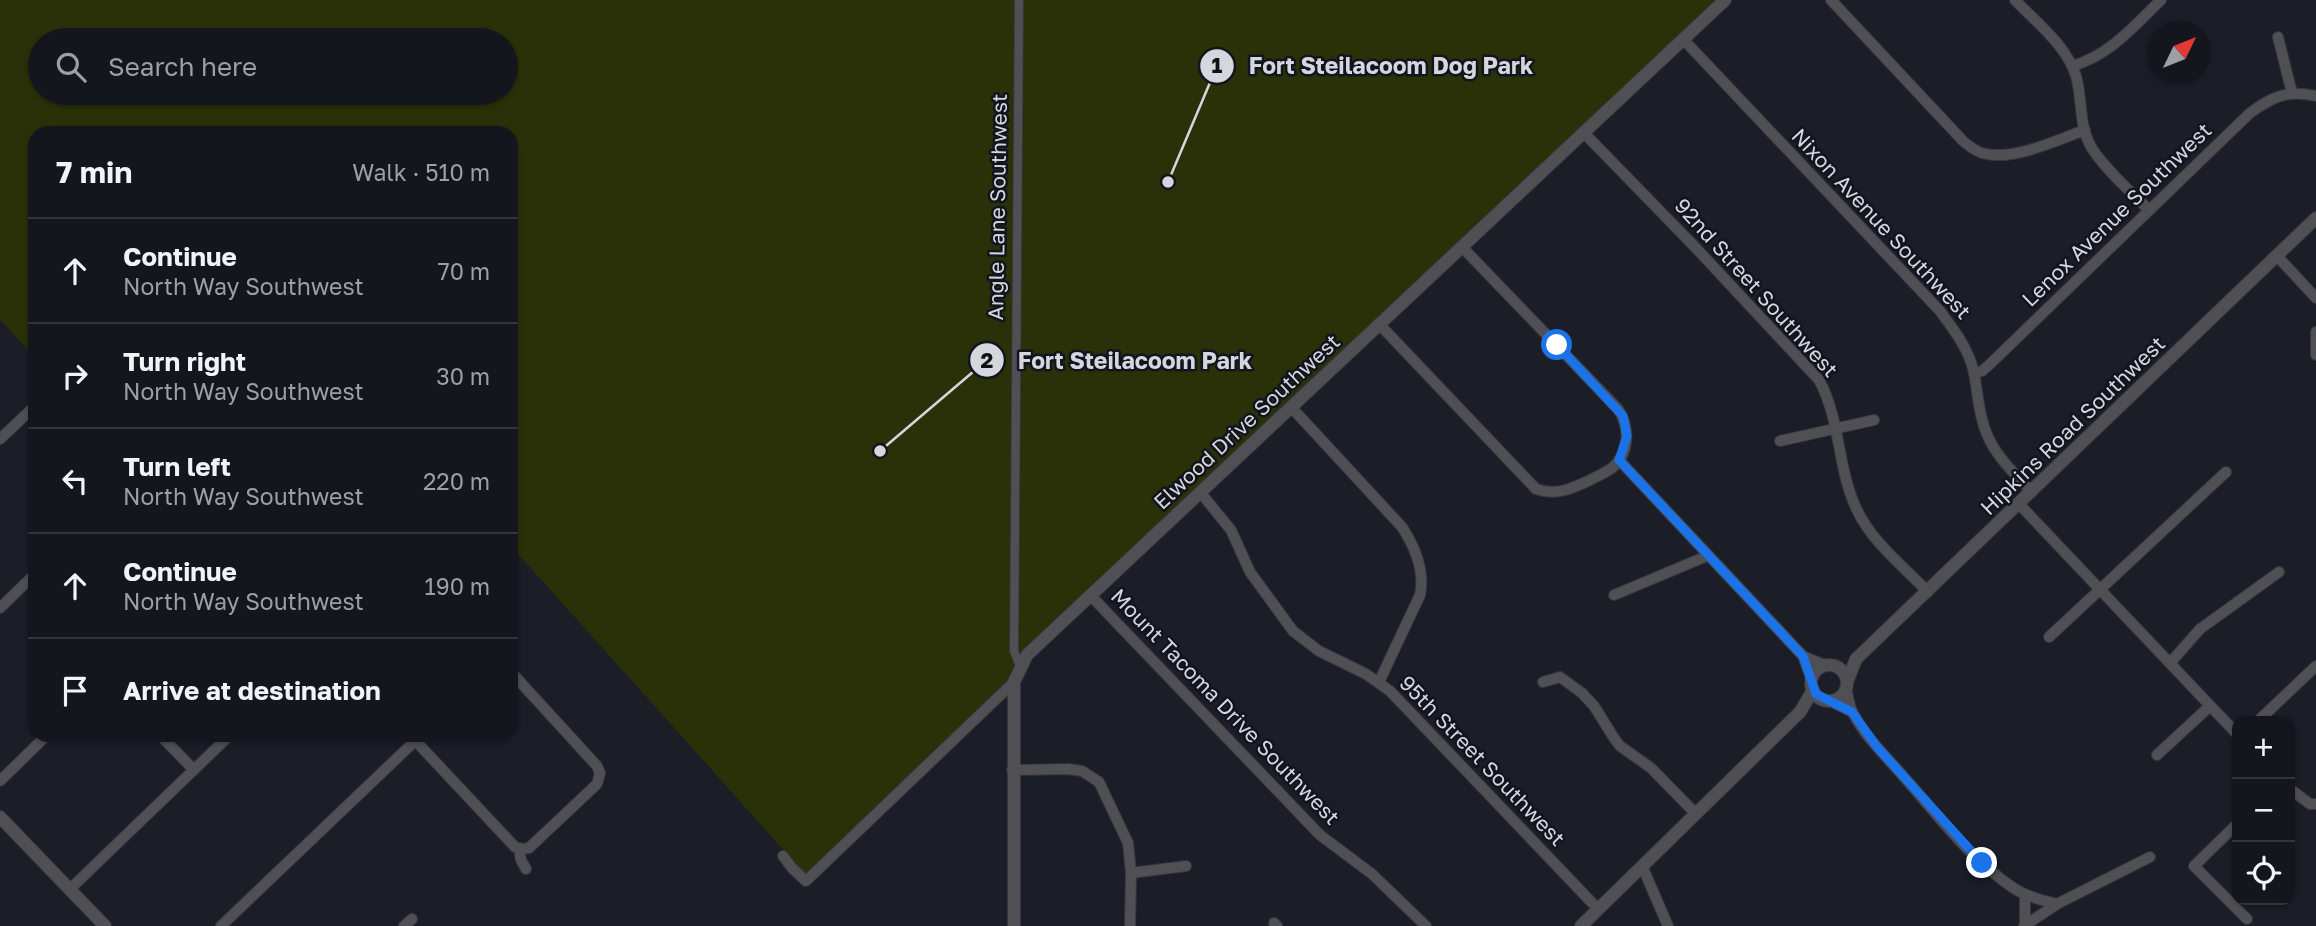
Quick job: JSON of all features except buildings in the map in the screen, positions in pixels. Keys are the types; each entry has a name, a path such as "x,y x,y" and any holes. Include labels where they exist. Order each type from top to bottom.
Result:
{"street":[{"name":"Angle Lane Southwest","path":"1019,0 1014,651 1020,666"},
{"name":"Elwood Drive Southwest","path":"783,856 806,881 1014,682 1027,655 1725,0"},
{"path":"1831,0 1963,141 1981,153 2015,153 2085,130"},
{"path":"2015,0 2065,54 2072,66 2079,92 2080,115 2093,150 2149,210"},
{"path":"2072,66 2092,59 2113,46 2161,0"},
{"path":"2278,37 2292,93 2316,96"},
{"name":"Nixon Avenue Southwest","path":"1683,39 1940,311 1962,343 1974,373 1986,434 2006,464 2032,492"},
{"name":"Lenox Avenue Southwest","path":"1974,373 1989,365 2250,113 2273,99 2292,93"},
{"name":"92nd Street Southwest","path":"1584,133 1819,380 1829,397 1850,492 1861,517 1876,538 1928,592"},
{"name":"Hipkins Road Southwest","path":"1830,666 1856,659 2316,218"},
{"path":"1380,325 1536,489 1551,492 1570,490 1605,472 1619,460 1627,436 1626,425 1618,409 1462,247"},
{"path":"2277,256 2316,298"},
{"path":"2316,332 2316,355"},
{"path":"1292,408 1402,527 1413,545 1423,579 1420,595 1379,682"},
{"path":"0,439 28,413"},
{"path":"1780,442 1874,420"},
{"path":"1619,460 1803,656 1843,671 1852,712 1877,747 1961,842 2014,889 2057,904"},
{"path":"2049,638 2226,471"},
{"name":"95th Street Southwest","path":"1200,492 1231,530 1255,579 1293,631 1319,651 1379,682 1598,909"},
{"path":"2019,504 2232,729"},
{"path":"1614,595 1707,556"},
{"path":"2170,663 2200,629 2279,572"},
{"path":"0,608 28,581"},
{"name":"Mount Tacoma Drive Southwest","path":"1091,596 1320,835 1380,880 1426,926"},
{"path":"1803,656 1812,686 1827,700 1852,712"},
{"name":"Hipkins Road Southwest","path":"1847,685 1856,659"},
{"path":"1800,712 1817,671 1830,666"},
{"path":"2263,716 2316,666"},
{"path":"1543,682 1560,677 1582,693 1594,706 1620,746 1651,768 1696,814"},
{"path":"417,742 515,847 526,850 597,784 600,773 597,766 518,680"},
{"path":"1014,682 1014,926"},
{"path":"1581,926 1800,712 1840,697 1847,685"},
{"path":"2157,755 2210,706"},
{"path":"0,781 40,742"},
{"path":"167,742 194,770"},
{"path":"69,890 223,742"},
{"path":"221,926 409,742"},
{"path":"1012,770 1068,769 1082,771 1099,782 1128,843 1131,873 1130,926"},
{"path":"2295,792 2313,804"},
{"path":"0,817 105,926"},
{"path":"2232,829 2194,866 2247,919"},
{"path":"519,848 526,869"},
{"path":"2024,926 2057,904 2150,857"},
{"path":"1131,873 1186,866"},
{"path":"1642,866 1668,926"},
{"path":"2024,926 2025,894"}],"green space":[{"path":"0,0 1718,0 806,875 518,554 518,126 28,126 28,350 0,320"}],"place":[{"name":"Fort Steilacoom Dog Park","path":"1168,182"},
{"name":"Fort Steilacoom Park","path":"880,451"}],"route":[{"path":"1557,345 1623,416 1627,436 1619,460 1803,656 1816,694 1852,712 1877,747 1982,863"}]}
